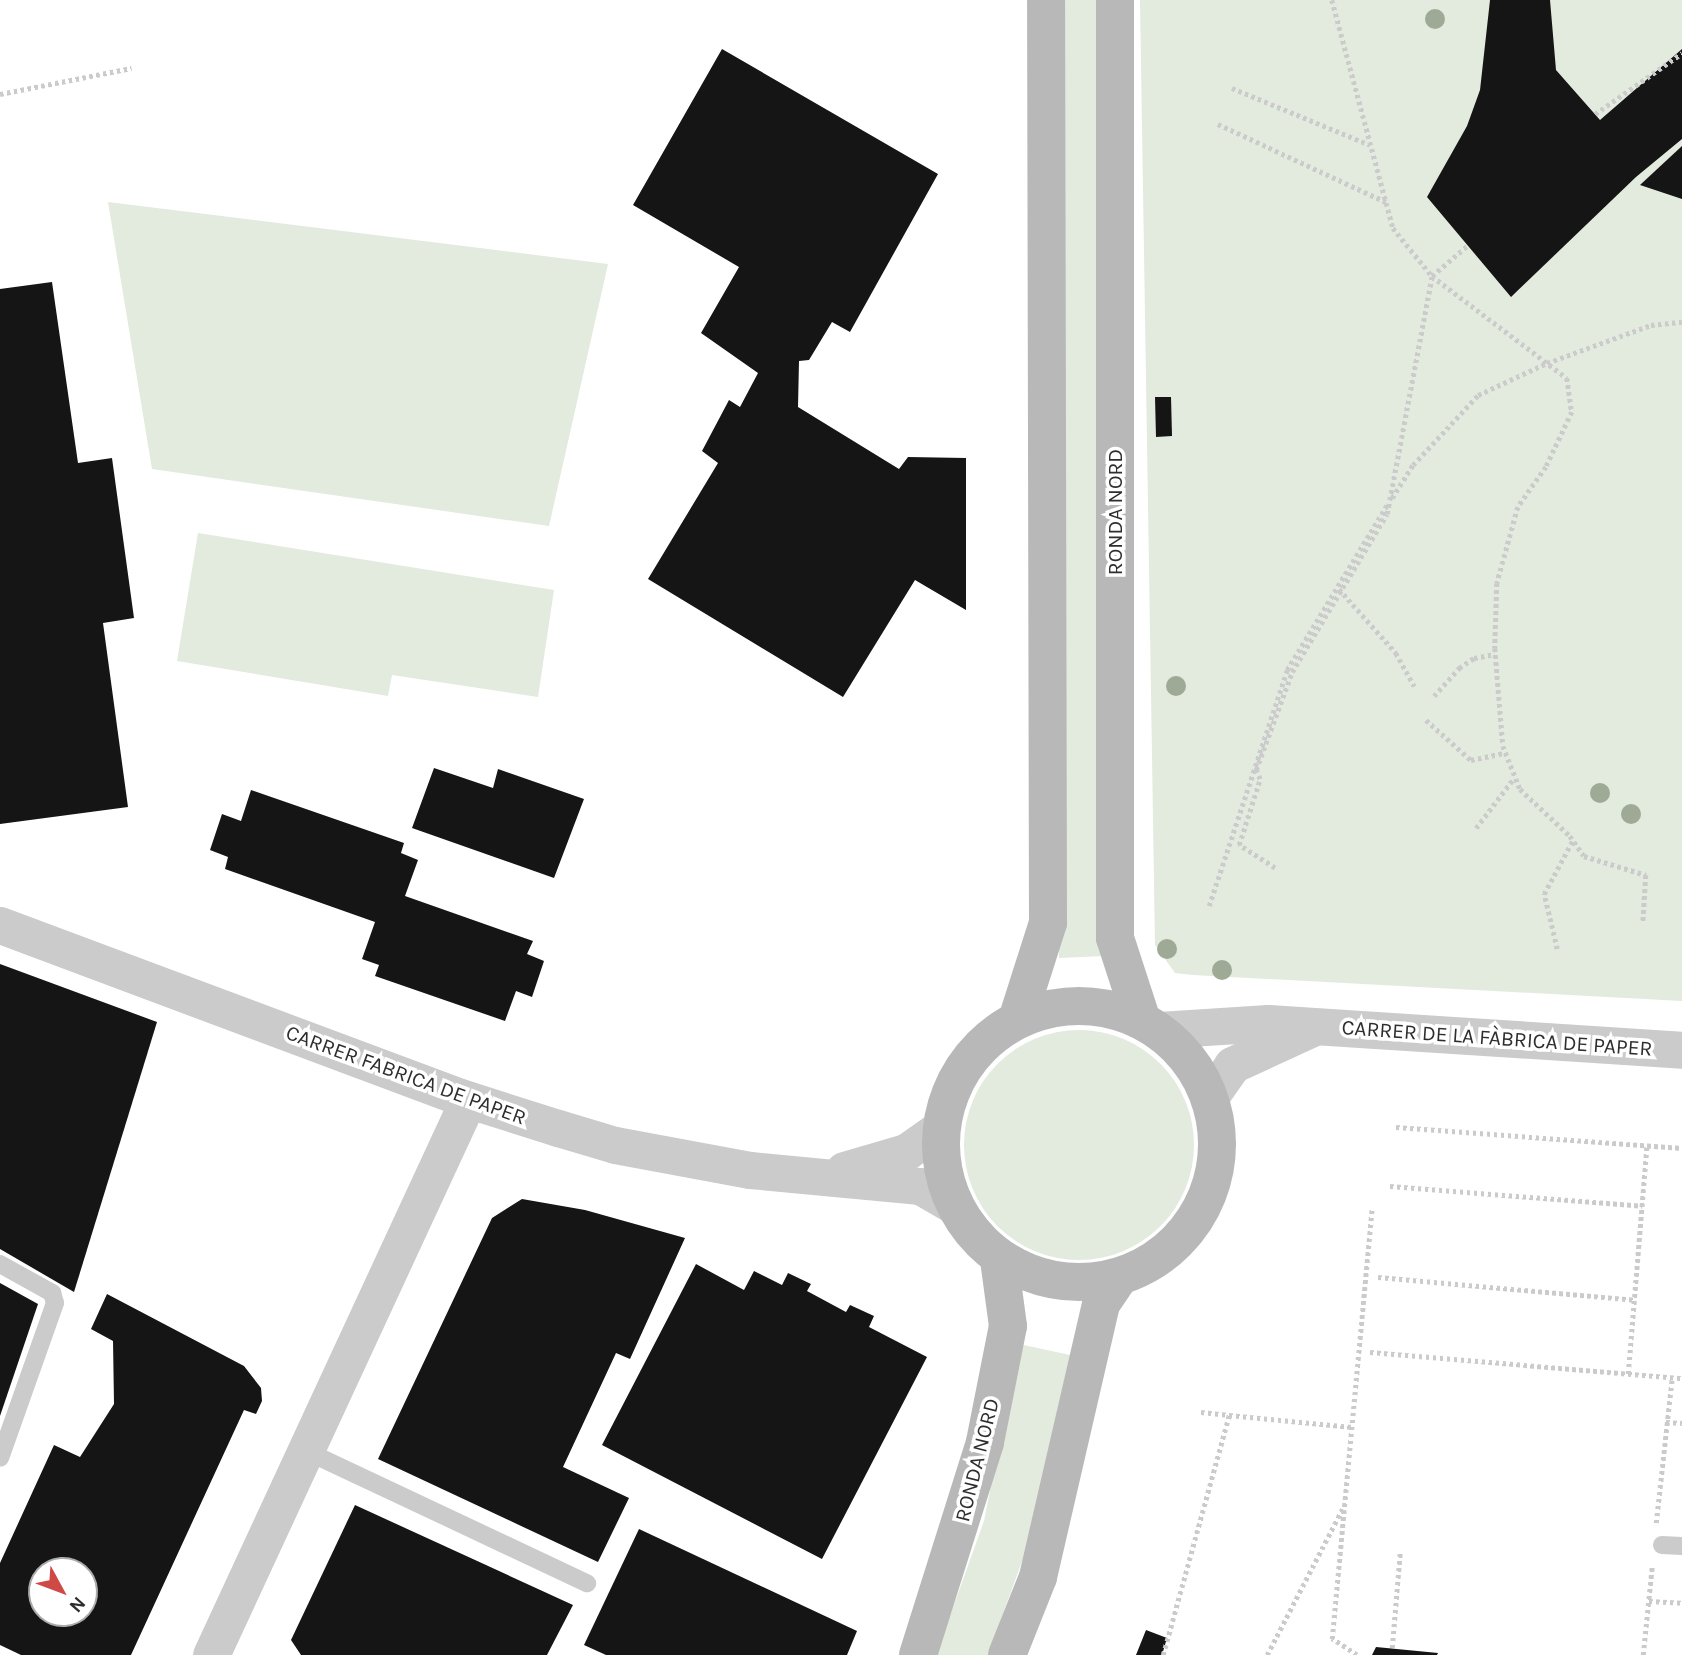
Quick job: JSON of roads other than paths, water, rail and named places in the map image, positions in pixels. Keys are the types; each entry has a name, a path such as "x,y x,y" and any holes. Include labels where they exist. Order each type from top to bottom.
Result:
{"main road":[{"path":"1017,1020 1048,922 1046,0"},
{"name":"RONDA NORD","path":"1115,0 1115,938 1151,1026"},
{"path":"1058,1006 1102,1007 1151,1026 1189,1060 1210,1097 1217,1133 1215,1171 1203,1206 1182,1237 1153,1262 1119,1277 1078,1283 1037,1277 999,1259 973,1236 954,1206 941,1168 940,1128 953,1084 980,1046 1017,1020 1058,1006"},
{"name":"RONDA NORD","path":"918,1655 985,1442 1008,1325 999,1259"},
{"path":"1007,1655 1038,1577 1101,1304 1119,1277"}],"street":[{"name":"CARRER FABRICA DE PAPER","path":"0,925 468,1100 669,1156 920,1186 954,1206"},
{"name":"CARRER DE LA FÀBRICA DE PAPER","path":"1151,1026 1217,1023 1407,1030 1682,1050"},
{"name":"CARRER DE LA FÀBRICA DE PAPER","path":"1210,1097 1232,1065 1312,1028"},
{"path":"211,1655 468,1100"},
{"name":"CARRER FABRICA DE PAPER","path":"825,1176 906,1152 940,1128"}],"lane":[{"path":"0,1264 52,1293 55,1303 0,1458"},
{"path":"304,1450 587,1583"},
{"path":"1662,1545 1682,1546"}]}
